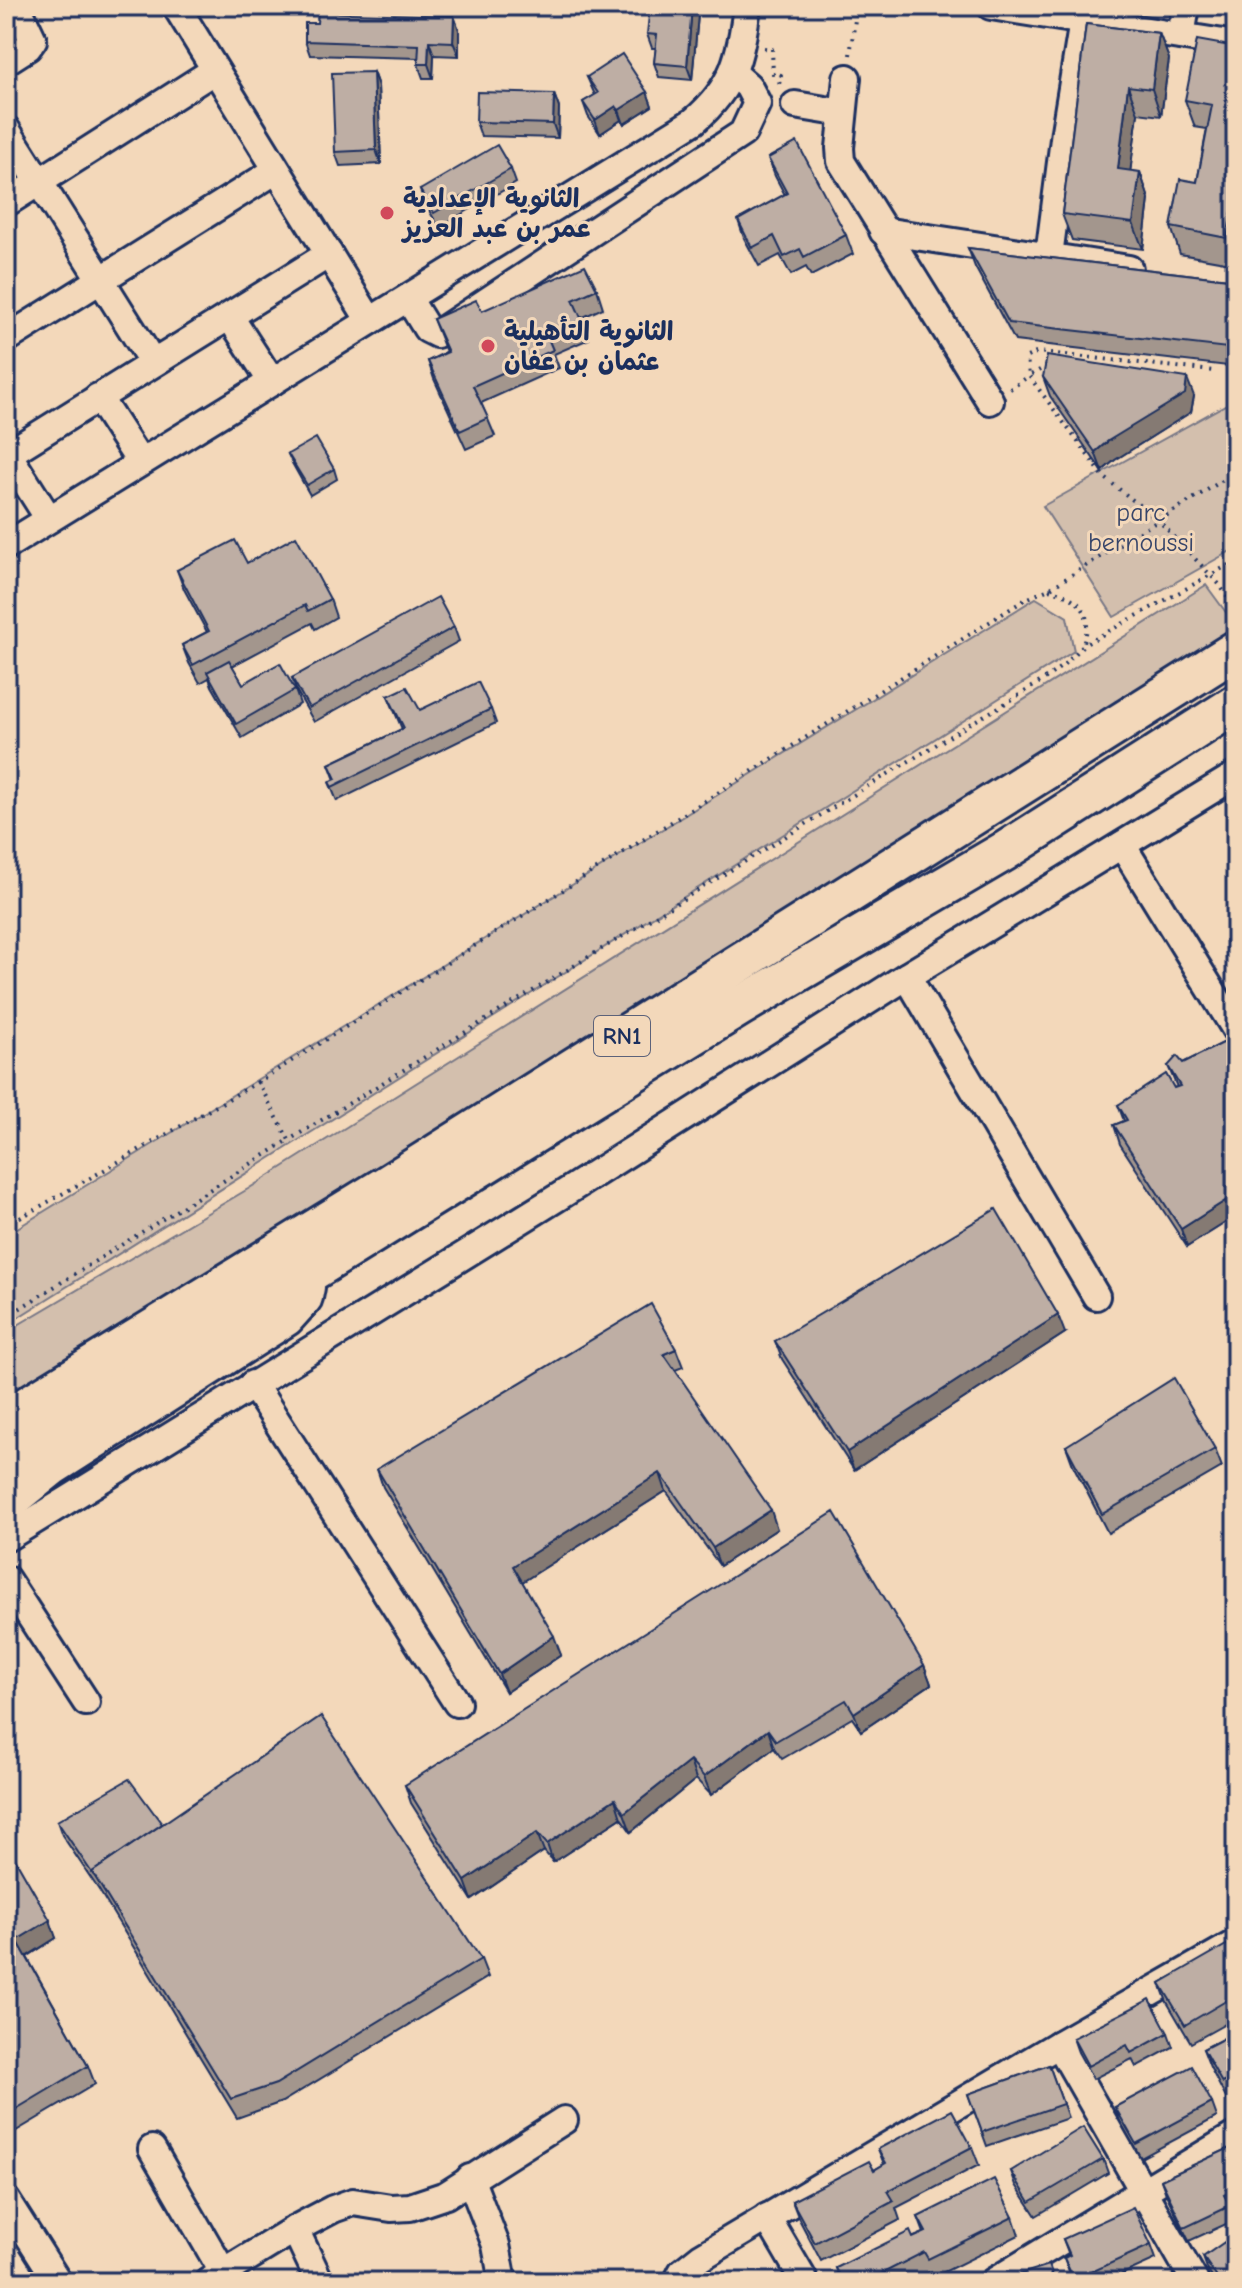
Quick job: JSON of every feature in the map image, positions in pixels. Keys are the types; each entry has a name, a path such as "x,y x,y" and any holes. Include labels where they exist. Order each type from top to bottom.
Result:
{"highway":[{"name":"RN1","path":"6,1419 390,1183 1236,650"},
{"name":"RN1","path":"6,1461 739,1007 1005,851 1236,704"},
{"path":"1005,851 1166,776 1236,735"},
{"path":"6,1503 52,1466 285,1317 303,1297 306,1274"}],"street":[{"path":"6,61 28,47 33,40 17,6"},
{"path":"176,6 370,321"},
{"path":"6,546 694,121 727,86 733,73 742,46 747,6"},
{"path":"991,6 1236,45"},
{"path":"1181,36 1186,6"},
{"path":"1049,256 1083,21"},
{"path":"6,203 215,70"},
{"path":"408,298 427,329 437,334 743,133 757,103 748,86 733,73"},
{"path":"847,78 841,161 990,401"},
{"path":"795,105 843,113"},
{"path":"6,129 153,363"},
{"path":"6,339 275,171"},
{"path":"883,231 1158,273"},
{"path":"49,519 7,453 329,254"},
{"path":"230,317 272,382"},
{"path":"98,397 140,462"},
{"path":"6,1538 560,1196 907,976 1236,775"},
{"path":"1122,845 1236,1030"},
{"path":"907,976 1096,1296"},
{"path":"253,1384 457,1703"},
{"path":"6,1579 86,1702"},
{"path":"677,2282 682,2272 701,2257 1059,2044 1236,1943"},
{"path":"1059,2044 1195,2282"},
{"path":"152,2149 216,2277 333,2209 353,2202 391,2208 422,2204 446,2195 564,2120"},
{"path":"993,2282 1236,2135"},
{"path":"470,2178 496,2245 503,2282"},
{"path":"6,2200 58,2282"},
{"path":"767,2217 805,2282"},
{"path":"295,2229 320,2282"}],"path":[{"path":"847,78 857,6"},
{"path":"742,46 772,49 773,74 781,75 777,98 795,105"},
{"path":"1213,371 1038,352 1027,357 1029,376 1104,477 1159,521 1220,585 1236,611"},
{"path":"990,401 1066,355"},
{"path":"6,1226 258,1082 1026,599 1049,589 1236,472"},
{"path":"1082,646 1236,561"},
{"path":"6,1317 1072,659 1082,646 1087,632 1086,618 1080,603 1071,596 1049,589"},
{"path":"258,1082 289,1140"}],"green space":[{"name":"parc bernoussi","path":"1236,399 1236,548 1114,617 1043,506"},
{"path":"1206,585 1236,626 1236,634 6,1406 6,1332 248,1189"},
{"path":"1036,598 1067,617 1074,651 6,1325 6,1235"}],"building":[{"path":"650,6 692,6 687,66 654,63 657,35 647,34"},
{"path":"318,12 454,16 453,42 429,41 428,64 418,64 419,45 305,41 305,23 317,23"},
{"path":"1086,24 1159,33 1152,89 1128,86 1118,169 1140,172 1133,223 1062,214"},
{"path":"1197,40 1236,47 1236,189 1227,238 1171,227 1180,179 1197,182 1212,105 1185,100"},
{"path":"622,54 647,92 619,110 616,106 595,120 583,102 598,93 587,77"},
{"path":"373,72 376,150 335,152 332,73"},
{"path":"477,92 554,94 553,124 476,122"},
{"path":"797,142 846,235 804,257 800,249 784,257 774,236 752,248 738,220 787,193 768,158"},
{"path":"497,145 511,169 434,213 420,190"},
{"path":"968,248 1236,280 1236,349 1009,323"},
{"path":"585,265 597,289 573,300 582,320 547,336 553,350 473,386 488,418 460,431 428,361 448,352 433,319 476,300 482,311"},
{"path":"1047,356 1187,378 1185,394 1095,452 1043,377"},
{"path":"316,438 334,469 307,485 288,454"},
{"path":"296,536 330,599 308,611 305,605 193,665 182,645 209,631 177,570 235,540 247,563"},
{"path":"438,597 454,627 309,708 292,678"},
{"path":"229,660 243,684 280,663 295,690 236,724 207,672"},
{"path":"478,682 491,709 332,787 329,782 336,779 329,764 404,728 388,696 407,687 420,710"},
{"path":"1231,1039 1232,1048 1236,1045 1236,1194 1181,1229 1114,1125 1127,1120 1118,1105 1166,1074 1174,1088 1180,1086 1168,1066 1177,1056 1183,1063"},
{"path":"996,1209 1058,1315 847,1452 775,1341"},
{"path":"651,1304 676,1349 664,1354 771,1510 713,1548 660,1473 513,1566 554,1636 499,1674 377,1469"},
{"path":"1174,1378 1215,1449 1102,1514 1066,1446"},
{"path":"834,1512 924,1665 854,1713 846,1700 776,1741 768,1730 704,1777 690,1761 624,1813 615,1799 547,1844 537,1833 465,1881 405,1785"},
{"path":"321,1716 481,1959 276,2084 231,2099 92,1872"},
{"path":"129,1779 162,1824 92,1872 94,1876 57,1821"},
{"path":"6,1843 50,1920 17,1940 88,2066 6,2115"},
{"path":"1235,1940 1236,1995 1185,2025 1160,1983"},
{"path":"1150,1999 1168,2033 1131,2053 1127,2045 1088,2066 1073,2038"},
{"path":"1236,2032 1236,2076 1222,2083 1203,2049"},
{"path":"1049,2065 1063,2104 982,2132 968,2094"},
{"path":"1192,2066 1212,2103 1136,2144 1115,2107"},
{"path":"952,2110 972,2147 888,2191 894,2201 815,2243 792,2201 869,2161 874,2170 886,2163 878,2149"},
{"path":"1083,2127 1103,2159 1030,2202 1011,2171"},
{"path":"1236,2145 1236,2189 1224,2195 1230,2206 1184,2228 1161,2180"},
{"path":"994,2179 1013,2217 928,2259 924,2252 881,2274 885,2282 843,2282 836,2268 910,2231 913,2238 926,2232 918,2217"},
{"path":"1133,2207 1151,2245 1074,2280 1064,2258 1070,2255 1063,2239"},
{"path":"1236,2234 1236,2282 1220,2282 1203,2257"},
{"path":"1049,2265 1055,2282 996,2282"},
{"path":"1175,2274 1179,2282 1160,2282"}],"place":[{"name":"الثانوية الإعدادية عمر بن عبد العزيز","path":"387,213"},
{"name":"الثانوية التأهيلية عثمان بن عفان","path":"488,346"}]}
